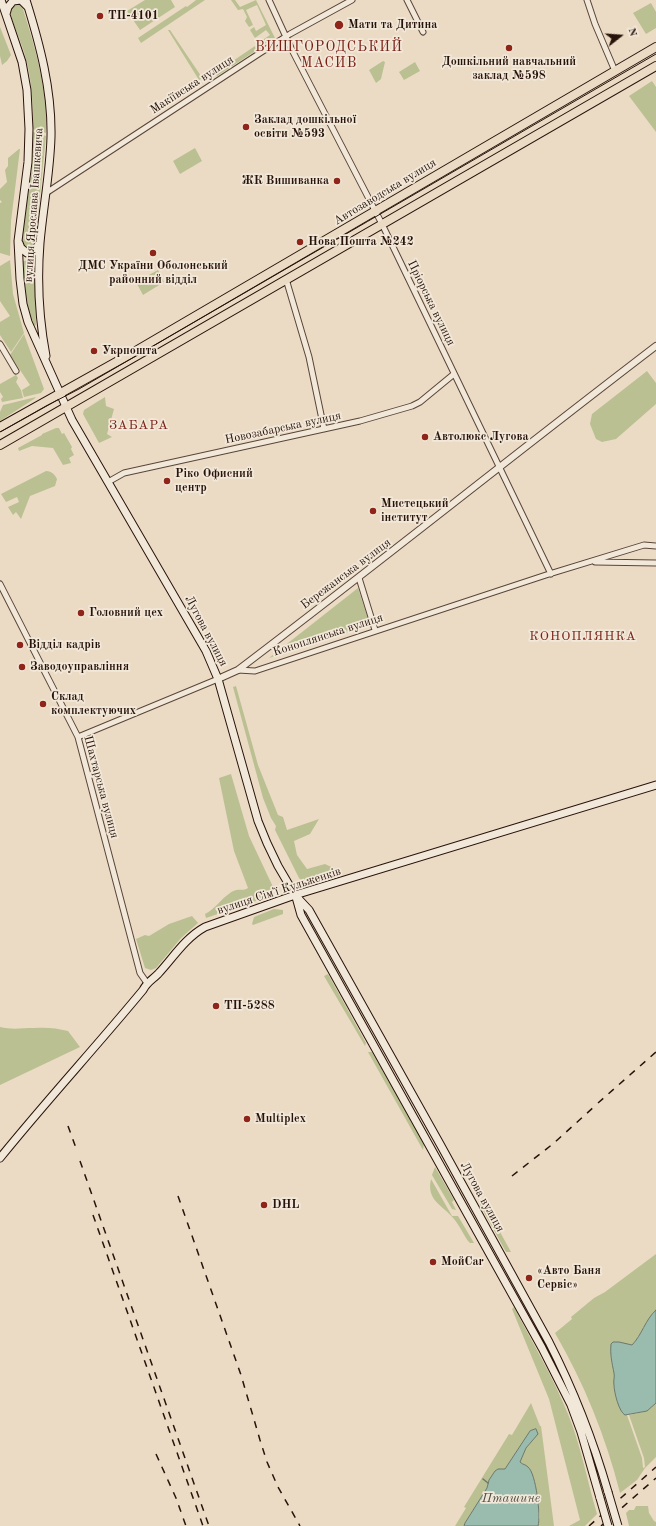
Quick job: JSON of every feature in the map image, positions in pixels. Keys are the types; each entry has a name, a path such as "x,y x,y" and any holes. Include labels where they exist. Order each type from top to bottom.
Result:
{"main road":[{"name":"вулиця Ярослава Івашкевича","path":"1,0 22,62 27,90 28,162 18,241 23,304 33,337 48,365 60,394"},
{"path":"6,14 8,7 13,1 21,0 27,3"},
{"name":"вулиця Ярослава Івашкевича","path":"27,3 44,65 49,101 51,142 39,259 40,313 48,365"},
{"name":"Автозаводська вулиця","path":"0,427 44,401 60,394 375,212 656,47"},
{"path":"0,445 656,66"},
{"path":"18,241 24,251 30,254 36,251 40,242"},
{"name":"Лугова вулиця","path":"60,394 108,482 193,628 218,679 258,821 275,861 295,895 309,910 556,1354 588,1429 618,1526"},
{"name":"вулиця Сімʼї Кульженків","path":"0,1158 28,1123 143,990 147,983 157,975 184,943 196,932 205,927 295,895 656,784"},
{"name":"Лугова вулиця","path":"295,895 301,915 518,1302 557,1377 581,1432 608,1526"}],"street":[{"name":"Пріорська вулиця","path":"269,0 286,37 382,224 551,574"},
{"name":"Макіївська вулиця","path":"46,193 286,37 352,0"},
{"path":"407,0 424,32"},
{"path":"587,0 595,24 615,71"},
{"path":"286,279 309,357 324,429"},
{"path":"0,344 16,371"},
{"name":"Бережанська вулиця","path":"238,670 359,578 499,466 656,346"},
{"name":"Новозабарська вулиця","path":"108,482 124,474 360,421 412,406 420,402 454,374"},
{"name":"Коноплянська вулиця","path":"78,737 238,670 255,671 375,630 644,545 656,546"},
{"name":"Коноплянська вулиця","path":"591,562 656,563"},
{"path":"359,578 375,630"},
{"name":"Шахтарська вулиця","path":"0,584 78,737 136,959 140,973 147,983"}],"shaded area":[{"path":"145,0 171,0 175,7 140,30 127,11"},
{"path":"196,0 205,0 141,43 138,38"},
{"path":"231,0 235,0 240,7 256,0 275,38 261,46 258,43 270,35 266,30 255,38 250,30 254,27 256,31 266,25 257,5 246,10 253,25 249,27 245,21 247,17 243,9 238,10"},
{"path":"651,3 656,12 656,28 646,34 633,13"},
{"path":"18,4 22,6 40,69 45,101 46,133 33,129 29,71 10,11 13,6"},
{"path":"0,27 11,55 2,65 0,56"},
{"path":"168,30 170,30 201,76 210,71 212,73 199,80"},
{"path":"255,46 257,50 217,76 215,73"},
{"path":"383,61 385,62 381,79 376,83 369,70"},
{"path":"415,62 420,71 404,80 399,72"},
{"path":"652,81 656,87 656,132 629,96"},
{"path":"33,132 46,136 35,245 29,249 23,245 22,239 32,168"},
{"path":"195,148 202,161 180,174 173,161"},
{"path":"19,149 11,221 10,256 0,253 0,203 2,202 0,200 0,189 7,182 5,170 8,166 8,158"},
{"path":"10,260 13,294 24,333 11,352 0,335 0,322 10,316 0,301 0,266"},
{"path":"34,260 36,325 34,326 32,324 26,298 23,261"},
{"path":"158,270 164,282 143,295 136,282"},
{"path":"24,334 44,389 41,393 24,397 22,390 30,385 10,355"},
{"path":"647,371 656,383 656,404 616,439 602,442 596,439 590,424 592,414"},
{"path":"16,375 18,378 16,382 21,390 23,398 2,402 1,399 3,397 0,392 0,384"},
{"path":"36,397 0,421 0,412 3,405"},
{"path":"105,397 106,406 114,409 107,434 112,437 99,443 83,414 84,410"},
{"path":"59,428 62,434 64,433 72,447 71,449 74,455 69,458 71,463 63,465 53,448 32,446 19,451 18,448 42,434"},
{"path":"46,471 52,472 57,479 55,486 30,496 21,519 16,512 13,515 8,507 19,502 17,497 6,502 1,494"},
{"path":"358,588 370,625 269,658"},
{"path":"236,686 258,765 278,815 283,817 287,830 319,819 310,834 294,841 297,855 307,869 325,864 342,872 316,881 302,881 299,878 275,830 276,826 263,798 233,687"},
{"path":"231,774 249,836 274,889 271,896 206,918 205,914 230,893 235,890 244,890 248,888 234,851 219,778"},
{"path":"274,909 283,910 283,914 253,925 252,924 254,917"},
{"path":"192,916 198,923 181,938 156,968 151,970 145,968 136,939 145,935 149,936 169,924"},
{"path":"328,974 366,1043 365,1046 324,976"},
{"path":"0,1027 13,1029 56,1028 68,1031 80,1047 0,1085"},
{"path":"368,1052 372,1052 424,1144 423,1150"},
{"path":"435,1167 454,1200 452,1202 456,1210 452,1209 432,1175"},
{"path":"431,1179 452,1216 458,1216 474,1243 470,1243 468,1241 450,1214 433,1198 430,1186"},
{"path":"482,1199 511,1252 506,1252 480,1205 480,1201"},
{"path":"656,1254 656,1310 649,1318 639,1337 632,1345 611,1347 611,1358 615,1376 614,1385 618,1402 622,1413 627,1415 642,1458 643,1468 645,1467 644,1458 629,1415 647,1411 656,1403 656,1457 645,1468 637,1480 620,1493 608,1451 585,1391 555,1333 572,1319 571,1317 594,1298 605,1292"},
{"path":"514,1307 556,1387 577,1438 597,1514 585,1526 569,1526 580,1520 549,1399 512,1309"},
{"path":"531,1403 541,1426 554,1526 538,1526 540,1516 535,1484 529,1468 520,1462 526,1448 535,1438 530,1431 505,1469 498,1469 495,1471 489,1480 487,1488 464,1526 455,1526 466,1508 464,1507 509,1434 512,1435"},
{"path":"636,1506 648,1506 649,1513 656,1522 656,1526 629,1526 626,1513 629,1510 634,1510"}],"water":[{"path":"656,1310 656,1403 647,1411 625,1415 617,1402 615,1392 611,1344 613,1342 619,1342 632,1345 649,1318"},
{"name":"Пташине","path":"536,1429 538,1434 526,1448 520,1462 528,1467 533,1477 538,1505 538,1526 464,1526 487,1488 489,1480 495,1471 498,1469 505,1469 530,1431"}],"waterway":[{"path":"483,1479 488,1483"}],"tram line":[{"path":"0,432 79,389 656,54"}],"railway":[{"path":"598,1103 656,1052"},
{"path":"512,1176 554,1143 596,1105"},
{"path":"68,1126 76,1148"},
{"path":"80,1161 209,1526"},
{"path":"178,1196 241,1375 267,1462 278,1487 300,1526"},
{"path":"93,1215 203,1526"},
{"path":"156,1454 176,1498 186,1526"},
{"path":"589,1526 656,1467"},
{"path":"601,1526 656,1478"}],"place":[{"name":"ТП-4101","path":"100,16"},
{"name":"Мати та Дитина","path":"339,25"},
{"name":"Дошкільний навчальний заклад №598","path":"509,48"},
{"name":"Заклад дошкільної освіти №593","path":"246,127"},
{"name":"ЖК Вишиванка","path":"337,181"},
{"name":"Нова Пошта №242","path":"300,242"},
{"name":"ДМС України Оболонський районний відділ","path":"153,253"},
{"name":"Укрпошта","path":"94,351"},
{"name":"Автолюкс Лугова","path":"425,437"},
{"name":"Ріко Офисний центр","path":"167,481"},
{"name":"Мистецький інститут","path":"373,511"},
{"name":"Головний цех","path":"81,613"},
{"name":"Відділ кадрів","path":"20,645"},
{"name":"Заводоуправління","path":"22,667"},
{"name":"Склад комплектуючих","path":"43,704"},
{"name":"ТП-5288","path":"216,1006"},
{"name":"Multiplex","path":"247,1119"},
{"name":"DHL","path":"264,1205"},
{"name":"МойCar","path":"433,1262"},
{"name":"«Авто Баня Сервіс»","path":"529,1278"}],"district":[{"name":"ВИШГОРОДСЬКИЙ МАСИВ","path":"329,56"},
{"name":"ЗАБАРА","path":"139,426"},
{"name":"КОНОПЛЯНКА","path":"583,637"}]}
